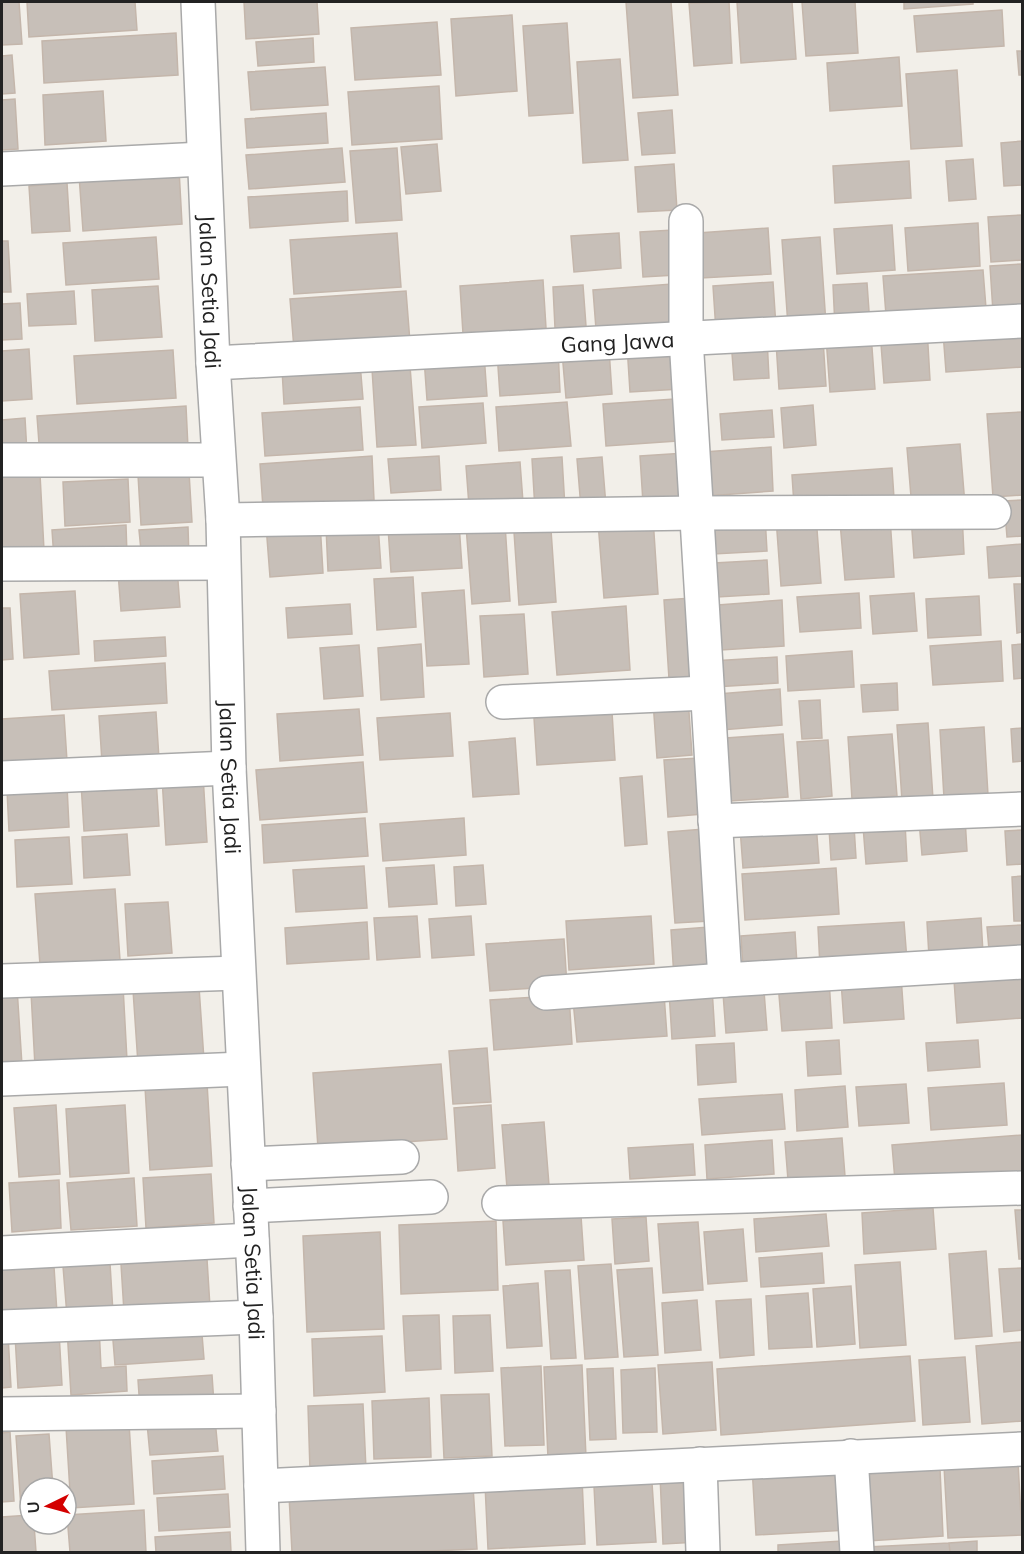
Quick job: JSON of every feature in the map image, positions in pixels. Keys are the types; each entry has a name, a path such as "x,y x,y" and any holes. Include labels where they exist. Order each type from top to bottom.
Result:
{"street":[{"name":"Jalan Setia Jadi","path":"198,2 213,363 223,520 229,768 256,1317 263,1552"},
{"path":"2,169 204,159"},
{"path":"686,220 686,338 725,980"},
{"name":"Gang Jawa","path":"213,363 1023,321"},
{"path":"2,460 218,460"},
{"path":"223,520 697,513 994,512"},
{"path":"2,564 223,563"},
{"path":"503,702 708,693"},
{"path":"2,778 229,768"},
{"path":"715,821 1023,809"},
{"path":"546,993 1023,962"},
{"path":"2,981 238,973"},
{"path":"2,1079 243,1069"},
{"path":"248,1164 402,1157"},
{"path":"499,1203 1023,1188"},
{"path":"250,1206 431,1197"},
{"path":"2,1253 252,1240"},
{"path":"2,1327 256,1317"},
{"path":"2,1414 259,1411"},
{"path":"261,1486 1023,1449"},
{"path":"851,1456 857,1552"},
{"path":"700,1464 703,1552"}],"building":[{"path":"2,2 19,2 22,44 2,45"},
{"path":"27,2 135,2 137,30 29,37"},
{"path":"244,2 317,2 319,34 246,39"},
{"path":"626,2 671,2 678,95 633,98"},
{"path":"729,2 732,63 694,66 689,3"},
{"path":"737,2 792,2 796,59 741,63"},
{"path":"802,2 855,2 858,53 806,56"},
{"path":"904,2 973,2 973,4 904,9"},
{"path":"1002,10 1004,46 917,52 914,16"},
{"path":"512,15 517,91 456,96 451,19"},
{"path":"437,22 441,75 355,80 351,28"},
{"path":"567,23 573,113 529,116 523,26"},
{"path":"176,33 178,75 44,83 42,41"},
{"path":"313,38 314,62 258,66 256,42"},
{"path":"1017,51 1022,51 1022,75 1019,75"},
{"path":"12,55 15,93 2,94 2,56"},
{"path":"899,57 902,106 830,111 827,63"},
{"path":"620,59 628,160 583,163 577,62"},
{"path":"325,67 328,105 251,110 248,72"},
{"path":"957,70 962,146 911,149 906,74"},
{"path":"439,86 442,139 352,145 348,92"},
{"path":"103,91 106,141 45,145 43,95"},
{"path":"15,99 18,149 2,150 2,100"},
{"path":"672,110 675,153 642,155 638,113"},
{"path":"326,113 328,143 247,148 245,119"},
{"path":"1022,141 1022,185 1004,186 1001,143"},
{"path":"437,144 441,191 406,194 401,147"},
{"path":"342,148 345,182 249,189 246,155"},
{"path":"397,148 402,220 356,223 350,151"},
{"path":"973,159 976,199 949,201 946,161"},
{"path":"909,161 911,198 835,203 833,166"},
{"path":"674,164 677,210 638,212 635,167"},
{"path":"179,169 182,224 83,231 79,175"},
{"path":"67,183 70,231 32,233 29,186"},
{"path":"347,191 348,221 250,228 248,197"},
{"path":"1022,215 1022,260 991,262 988,217"},
{"path":"978,223 980,266 908,271 905,228"},
{"path":"892,225 895,270 837,274 834,229"},
{"path":"768,228 771,274 701,278 698,233"},
{"path":"673,230 676,275 643,277 640,232"},
{"path":"397,233 401,287 294,294 290,240"},
{"path":"619,233 621,268 574,272 571,236"},
{"path":"156,237 159,279 66,285 63,243"},
{"path":"820,237 826,324 788,326 782,240"},
{"path":"2,241 8,241 11,292 2,292"},
{"path":"1021,264 1022,310 993,312 990,266"},
{"path":"983,270 986,308 886,315 883,276"},
{"path":"543,280 546,328 463,334 460,286"},
{"path":"773,282 776,327 716,331 713,286"},
{"path":"867,283 870,325 835,327 833,285"},
{"path":"672,284 675,324 596,329 593,290"},
{"path":"583,285 586,326 555,328 553,287"},
{"path":"158,286 162,337 95,341 92,290"},
{"path":"74,291 76,324 29,326 27,294"},
{"path":"406,291 410,342 294,349 290,299"},
{"path":"20,303 22,339 2,340 2,304"},
{"path":"1022,327 1022,367 946,372 943,332"},
{"path":"927,328 930,380 884,383 880,331"},
{"path":"871,334 875,389 830,392 826,337"},
{"path":"767,338 769,378 734,380 731,340"},
{"path":"823,339 826,386 779,389 776,342"},
{"path":"677,342 681,389 630,392 627,345"},
{"path":"558,348 560,392 500,396 497,352"},
{"path":"29,349 32,399 2,401 2,351"},
{"path":"609,349 612,394 566,398 562,352"},
{"path":"173,350 176,398 77,404 74,356"},
{"path":"484,354 487,396 427,400 424,358"},
{"path":"360,363 363,399 284,404 282,369"},
{"path":"410,366 416,445 377,447 372,369"},
{"path":"674,399 677,441 606,446 603,404"},
{"path":"567,402 571,446 499,451 496,407"},
{"path":"483,403 486,443 422,448 419,407"},
{"path":"813,405 816,445 784,448 781,408"},
{"path":"186,406 188,448 40,457 37,416"},
{"path":"360,407 363,450 265,456 262,413"},
{"path":"772,410 774,437 722,440 720,414"},
{"path":"1022,412 1022,495 993,497 987,414"},
{"path":"25,418 27,453 2,455 2,420"},
{"path":"960,444 965,505 912,509 907,448"},
{"path":"771,447 773,491 707,496 704,452"},
{"path":"685,453 688,500 643,503 640,456"},
{"path":"372,456 374,500 263,508 260,464"},
{"path":"439,456 441,490 391,493 388,459"},
{"path":"562,457 565,508 535,510 532,459"},
{"path":"602,457 606,506 581,508 577,459"},
{"path":"520,462 523,502 469,506 466,466"},
{"path":"892,468 894,498 794,505 792,475"},
{"path":"189,472 192,522 141,525 138,475"},
{"path":"40,474 44,550 2,553 2,477"},
{"path":"128,479 130,522 65,526 63,482"},
{"path":"1022,500 1022,536 1007,537 1004,501"},
{"path":"962,514 964,554 914,558 911,517"},
{"path":"765,516 767,551 713,554 710,520"},
{"path":"816,516 821,583 781,586 776,518"},
{"path":"653,518 658,594 604,598 598,522"},
{"path":"890,518 894,577 845,580 840,522"},
{"path":"320,522 323,573 270,577 266,525"},
{"path":"459,523 462,568 391,572 388,527"},
{"path":"378,524 381,568 328,571 326,527"},
{"path":"505,524 510,601 472,604 466,526"},
{"path":"126,525 127,555 54,559 52,530"},
{"path":"188,527 189,558 142,561 139,530"},
{"path":"551,530 556,602 519,605 514,532"},
{"path":"1022,544 1022,576 989,578 987,547"},
{"path":"767,560 769,594 717,597 714,563"},
{"path":"177,568 180,607 121,611 118,572"},
{"path":"413,577 416,627 377,630 374,579"},
{"path":"1014,584 1022,584 1022,632 1017,633"},
{"path":"464,590 469,664 427,666 422,593"},
{"path":"75,591 79,654 24,658 20,594"},
{"path":"859,593 861,628 800,632 797,597"},
{"path":"914,593 917,631 873,634 870,596"},
{"path":"979,596 981,635 928,638 926,599"},
{"path":"692,598 697,677 669,679 664,600"},
{"path":"782,600 784,646 721,650 718,605"},
{"path":"350,604 352,634 288,638 286,608"},
{"path":"626,606 630,670 557,675 552,612"},
{"path":"2,608 10,608 13,659 2,660"},
{"path":"524,614 528,674 484,677 480,616"},
{"path":"165,637 166,656 95,661 94,641"},
{"path":"1001,641 1003,681 933,685 930,646"},
{"path":"421,644 424,697 381,700 378,648"},
{"path":"1022,644 1022,678 1014,679 1012,645"},
{"path":"359,645 363,696 324,699 320,648"},
{"path":"852,651 854,687 788,691 786,656"},
{"path":"777,657 778,683 714,687 712,661"},
{"path":"165,663 167,703 52,710 49,671"},
{"path":"897,683 898,710 863,712 861,685"},
{"path":"780,689 782,725 721,730 718,694"},
{"path":"688,698 692,755 657,758 653,701"},
{"path":"820,700 822,738 802,739 799,701"},
{"path":"359,709 363,755 280,761 277,714"},
{"path":"156,712 159,759 102,762 99,716"},
{"path":"612,712 615,760 537,765 534,718"},
{"path":"450,713 453,756 380,760 377,718"},
{"path":"64,715 67,761 2,766 2,719"},
{"path":"928,723 933,799 902,801 897,725"},
{"path":"984,727 988,795 944,798 940,730"},
{"path":"1022,728 1022,761 1013,762 1011,729"},
{"path":"783,734 788,797 730,801 726,738"},
{"path":"892,734 897,796 852,799 848,737"},
{"path":"515,738 519,794 473,797 469,742"},
{"path":"828,740 832,796 801,799 797,742"},
{"path":"699,758 703,814 668,817 664,760"},
{"path":"363,762 367,812 260,820 256,770"},
{"path":"203,775 207,842 166,845 162,777"},
{"path":"642,776 647,844 625,846 620,778"},
{"path":"156,778 159,826 84,831 81,783"},
{"path":"67,786 69,827 9,831 7,790"},
{"path":"365,818 368,856 264,863 262,825"},
{"path":"464,818 466,855 383,861 380,824"},
{"path":"965,818 967,851 922,855 919,821"},
{"path":"816,823 819,863 743,868 740,828"},
{"path":"905,823 907,861 866,864 863,826"},
{"path":"854,826 856,858 831,860 829,828"},
{"path":"704,829 710,921 675,923 668,832"},
{"path":"1022,830 1022,864 1007,865 1005,831"},
{"path":"127,834 130,875 84,878 82,837"},
{"path":"69,837 72,884 17,887 15,840"},
{"path":"434,865 437,904 389,907 386,868"},
{"path":"483,865 486,904 456,906 454,867"},
{"path":"364,866 367,908 296,912 293,870"},
{"path":"836,868 839,914 745,920 742,874"},
{"path":"1022,876 1022,921 1014,921 1012,877"},
{"path":"115,889 120,960 40,965 35,894"},
{"path":"168,902 172,953 128,956 125,904"},
{"path":"417,916 420,957 377,960 374,918"},
{"path":"471,916 474,955 432,958 429,919"},
{"path":"651,916 654,964 569,970 566,921"},
{"path":"981,918 983,953 929,957 927,922"},
{"path":"367,922 369,959 287,964 285,928"},
{"path":"904,922 907,961 820,967 818,927"},
{"path":"1022,925 1022,959 990,961 987,927"},
{"path":"709,927 712,975 674,978 671,930"},
{"path":"795,932 797,965 743,968 741,936"},
{"path":"564,939 567,986 490,991 486,944"},
{"path":"1022,975 1022,1018 957,1023 954,980"},
{"path":"901,976 904,1019 844,1023 841,981"},
{"path":"829,979 832,1028 782,1031 778,983"},
{"path":"123,986 127,1060 35,1066 31,992"},
{"path":"199,987 204,1060 138,1064 133,990"},
{"path":"17,988 22,1065 2,1066 2,989"},
{"path":"712,988 715,1036 672,1039 669,991"},
{"path":"764,991 767,1030 726,1033 723,993"},
{"path":"664,994 667,1036 577,1042 573,1000"},
{"path":"569,995 572,1044 494,1050 490,1000"},
{"path":"839,1040 841,1074 808,1076 806,1042"},
{"path":"978,1040 980,1067 928,1071 926,1043"},
{"path":"734,1043 736,1082 698,1085 696,1045"},
{"path":"487,1048 491,1102 453,1104 449,1051"},
{"path":"441,1064 447,1139 318,1148 313,1073"},
{"path":"207,1083 212,1166 150,1170 145,1087"},
{"path":"1004,1083 1007,1125 931,1130 928,1088"},
{"path":"906,1084 909,1123 859,1126 856,1087"},
{"path":"845,1086 848,1127 797,1131 795,1090"},
{"path":"782,1094 785,1129 702,1135 699,1099"},
{"path":"56,1105 60,1174 19,1177 14,1108"},
{"path":"125,1105 129,1173 70,1177 66,1109"},
{"path":"491,1105 495,1168 458,1171 454,1108"},
{"path":"544,1122 549,1185 507,1188 502,1125"},
{"path":"1022,1135 1022,1173 895,1181 892,1145"},
{"path":"842,1138 845,1176 788,1180 785,1142"},
{"path":"772,1140 774,1174 707,1179 705,1145"},
{"path":"693,1144 695,1175 630,1179 628,1148"},
{"path":"211,1174 214,1223 146,1228 143,1178"},
{"path":"134,1178 137,1226 71,1230 67,1183"},
{"path":"59,1180 61,1228 12,1232 9,1183"},
{"path":"933,1208 936,1249 864,1254 862,1213"},
{"path":"1015,1210 1022,1210 1022,1259 1019,1259"},
{"path":"826,1214 829,1246 756,1252 754,1219"},
{"path":"581,1216 584,1260 506,1265 503,1221"},
{"path":"646,1217 649,1261 615,1264 612,1219"},
{"path":"496,1221 498,1290 401,1294 399,1225"},
{"path":"698,1222 703,1290 663,1293 658,1224"},
{"path":"743,1229 747,1281 708,1284 704,1232"},
{"path":"380,1232 384,1329 307,1332 303,1236"},
{"path":"986,1251 992,1336 955,1339 949,1254"},
{"path":"822,1253 824,1283 761,1287 759,1258"},
{"path":"207,1259 210,1307 124,1312 121,1264"},
{"path":"900,1262 906,1345 860,1348 855,1265"},
{"path":"110,1263 113,1313 67,1316 63,1266"},
{"path":"611,1264 618,1357 585,1359 578,1266"},
{"path":"54,1267 57,1313 2,1317 2,1270"},
{"path":"652,1268 658,1355 624,1357 617,1270"},
{"path":"1022,1268 1022,1330 1004,1332 999,1269"},
{"path":"570,1270 576,1358 551,1359 545,1271"},
{"path":"538,1283 542,1346 507,1348 503,1286"},
{"path":"851,1286 855,1344 817,1347 813,1289"},
{"path":"808,1293 812,1347 769,1349 766,1296"},
{"path":"751,1299 754,1355 720,1358 716,1301"},
{"path":"697,1300 701,1350 665,1353 662,1303"},
{"path":"439,1315 441,1369 406,1371 403,1316"},
{"path":"490,1315 493,1371 455,1373 453,1316"},
{"path":"201,1322 204,1359 115,1365 112,1328"},
{"path":"99,1326 101,1368 126,1366 127,1391 71,1395 67,1328"},
{"path":"59,1332 62,1385 18,1388 15,1335"},
{"path":"8,1335 11,1387 2,1388 2,1336"},
{"path":"382,1336 385,1392 314,1396 312,1339"},
{"path":"1022,1342 1022,1421 982,1424 976,1346"},
{"path":"910,1356 915,1421 721,1435 717,1369"},
{"path":"965,1357 970,1422 923,1425 919,1360"},
{"path":"712,1362 716,1430 663,1434 658,1365"},
{"path":"582,1365 586,1457 548,1458 544,1367"},
{"path":"541,1366 544,1445 505,1446 501,1368"},
{"path":"613,1368 616,1439 590,1440 587,1369"},
{"path":"655,1368 657,1432 623,1433 621,1370"},
{"path":"212,1375 214,1404 140,1409 138,1380"},
{"path":"489,1394 492,1456 444,1458 441,1395"},
{"path":"429,1398 431,1457 374,1459 372,1401"},
{"path":"363,1404 366,1469 310,1471 308,1406"},
{"path":"215,1419 218,1451 150,1455 147,1423"},
{"path":"129,1423 134,1504 78,1508 78,1476 69,1476 66,1427"},
{"path":"10,1432 14,1501 2,1502 2,1433"},
{"path":"49,1434 52,1476 19,1476 16,1436"},
{"path":"223,1456 225,1489 154,1494 152,1461"},
{"path":"844,1461 848,1530 756,1535 752,1466"},
{"path":"1018,1462 1022,1535 948,1538 944,1466"},
{"path":"940,1469 943,1536 868,1541 865,1473"},
{"path":"695,1473 698,1542 663,1544 660,1475"},
{"path":"582,1479 585,1544 488,1549 485,1484"},
{"path":"652,1483 656,1542 597,1545 594,1486"},
{"path":"473,1486 477,1549 408,1552 292,1552 289,1495"},
{"path":"228,1494 230,1527 159,1531 157,1498"},
{"path":"144,1510 146,1552 70,1552 69,1536 78,1536 78,1514"},
{"path":"18,1516 18,1536 35,1536 36,1552 2,1552 2,1517"},
{"path":"230,1532 231,1552 156,1552 155,1537"},
{"path":"842,1541 842,1552 778,1552 778,1545"},
{"path":"977,1541 977,1552 950,1552 949,1543"},
{"path":"949,1543 950,1552 868,1552 867,1547"}]}
